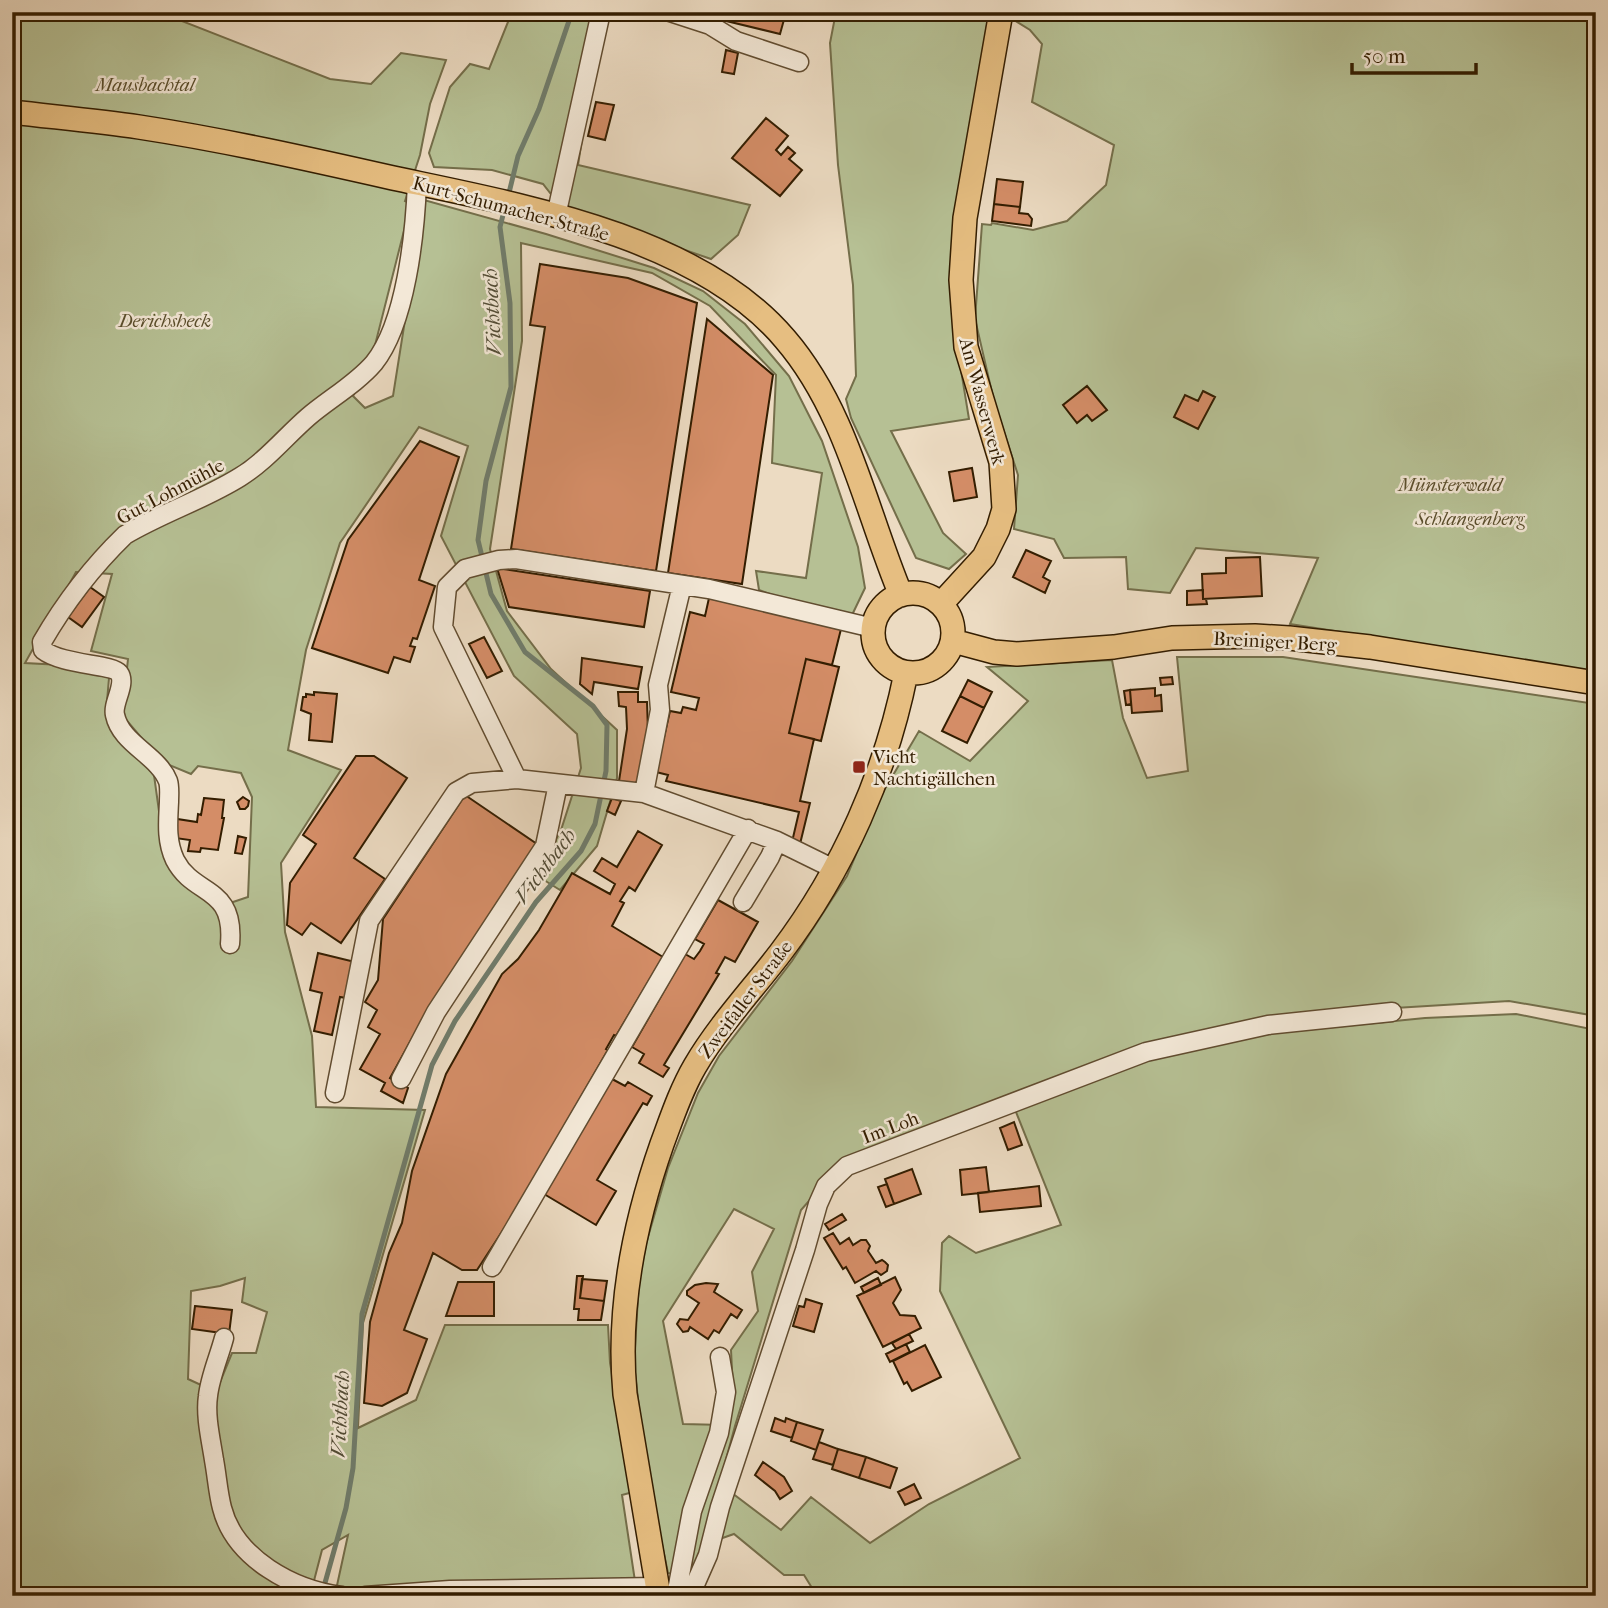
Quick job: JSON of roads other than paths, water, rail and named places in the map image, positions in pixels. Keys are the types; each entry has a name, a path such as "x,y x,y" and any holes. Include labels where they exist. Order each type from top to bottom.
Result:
{"main road":[{"name":"Am Wasserwerk","path":"941,604 984,557 998,529 1004,509 1001,462 966,347 961,280 965,218 1001,12"},
{"name":"Kurt-Schumacher-Straße","path":"12,112 210,139 481,197 556,216 660,252 711,276 759,312 785,338 808,368 830,407 901,595"},
{"path":"918,593 934,598 941,604 950,615 954,628 953,641 944,660 927,672 906,673 894,669 877,651 873,628 882,607 901,595 918,593"},
{"name":"Breiniger Berg","path":"953,641 994,652 1017,654 1114,647 1172,638 1289,638 1370,647 1596,683"},
{"name":"Zweifaller Straße","path":"664,1593 625,1394 622,1364 628,1281 643,1203 668,1127 694,1067 810,911 853,831 882,763 895,724 906,673"}],"street":[{"path":"556,216 601,12"},
{"path":"670,12 710,25 736,41 799,62"},
{"name":"Gut Lohmühle","path":"230,944 228,913 207,889 182,869 170,847 169,783 164,773 124,733 118,723 115,706 121,680 119,673 111,668 52,657 44,650 42,642 63,609 125,535 242,476 271,454 307,418 372,365 384,348 400,300 416,222 417,183"},
{"path":"517,779 443,627 447,587 465,569 499,560 516,559 682,585 873,628"},
{"path":"644,793 660,710 658,685 682,585"},
{"path":"335,1093 369,921 456,792 472,783 517,779 644,793 777,841 834,869"},
{"path":"401,1079 436,1012 545,846 558,783"},
{"path":"492,1267 748,830"},
{"path":"743,902 777,841"},
{"name":"Im Loh","path":"690,1596 708,1555 720,1507 818,1204 826,1186 838,1173 847,1166 1146,1052 1269,1025 1392,1012"},
{"path":"224,1338 207,1396 222,1509 230,1527 256,1558 274,1573 310,1589 338,1595"},
{"path":"365,1596 450,1590 664,1593 719,1433 726,1392 720,1357"}],"waterway":[{"name":"Vichtbach","path":"508,197 518,156 539,109 572,12"},
{"name":"Vichtbach","path":"323,1590 346,1508 353,1468 362,1314 432,1065 455,1021 536,902 581,851 595,824 606,771 607,725 593,706 525,652 491,594 478,540 486,481 511,387 510,303 500,227 505,207"}],"place":[{"name":"Vicht Nachtigällchen","path":"859,767"}],"park label":[{"name":"Mausbachtal","path":"145,84"},
{"name":"Derichsheck","path":"165,320"},
{"name":"Münsterwald","path":"1450,484"},
{"name":"Schlangenberg","path":"1470,518"}]}
